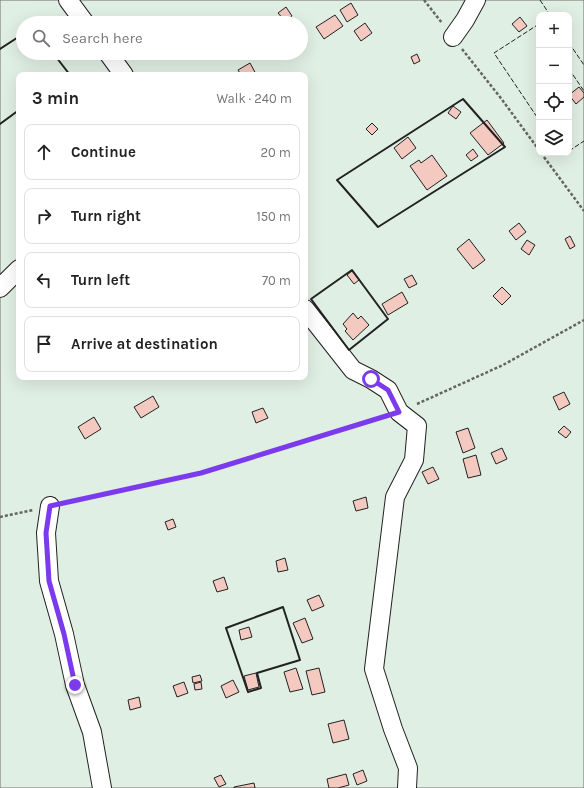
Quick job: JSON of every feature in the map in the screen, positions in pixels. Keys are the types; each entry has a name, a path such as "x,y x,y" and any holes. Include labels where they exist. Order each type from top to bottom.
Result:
{"street":[{"path":"68,0 80,16"},
{"path":"453,37 465,20 476,0"},
{"path":"113,60 122,72"},
{"path":"0,288 16,272"},
{"path":"308,313 353,370 388,390 399,412 417,426 414,460 395,497 374,669 393,729 408,768 407,788"},
{"path":"50,506 46,533 49,581 64,634 75,685 92,732 102,788"}],"path":[{"path":"424,0 500,97 536,146"},
{"path":"543,156 584,211"},
{"path":"0,518 201,473 399,412 503,365 584,320"}],"green space":[{"path":"0,0 584,0 584,788 0,788"}],"building":[{"path":"351,3 358,15 347,22 340,10"},
{"path":"286,7 292,16 281,16 278,13"},
{"path":"335,15 343,26 324,39 316,27"},
{"path":"520,17 527,26 519,32 512,24"},
{"path":"365,23 372,33 361,41 354,31"},
{"path":"417,54 420,61 414,64 411,57"},
{"path":"250,63 255,72 239,72 238,70"},
{"path":"579,87 584,93 584,97 576,104 572,99 572,93"},
{"path":"453,106 461,112 456,119 448,113"},
{"path":"487,120 504,143 488,155 470,133"},
{"path":"372,123 378,129 372,135 366,129"},
{"path":"408,137 416,148 402,159 394,148"},
{"path":"473,149 478,156 471,161 466,155"},
{"path":"432,155 447,176 427,190 410,166 419,160 421,163"},
{"path":"519,223 526,232 516,240 509,231"},
{"path":"570,236 575,246 570,249 565,239"},
{"path":"469,239 485,260 473,269 457,249"},
{"path":"527,240 535,245 529,255 521,249"},
{"path":"352,271 359,280 354,284 347,275"},
{"path":"412,275 417,284 409,288 404,279"},
{"path":"502,287 511,296 502,305 493,296"},
{"path":"402,292 408,303 388,315 382,304"},
{"path":"353,313 358,319 361,316 369,325 353,340 345,331 347,329 343,324"},
{"path":"564,392 570,404 559,410 553,397"},
{"path":"153,396 159,407 141,418 134,407"},
{"path":"263,408 268,418 256,423 252,412"},
{"path":"94,417 101,429 85,439 78,427"},
{"path":"564,426 571,432 566,438 558,432"},
{"path":"468,428 475,448 463,453 456,432"},
{"path":"502,448 507,459 496,464 491,453"},
{"path":"476,455 481,475 468,478 463,459"},
{"path":"433,467 439,479 428,484 422,472"},
{"path":"366,497 368,508 356,511 353,501"},
{"path":"173,519 176,527 168,530 165,522"},
{"path":"285,558 288,570 278,572 276,561"},
{"path":"224,577 228,589 217,592 213,581"},
{"path":"319,595 324,606 312,611 307,600"},
{"path":"305,618 313,639 302,643 293,623"},
{"path":"249,627 252,637 241,640 239,630"},
{"path":"296,668 303,689 290,692 284,672"},
{"path":"319,668 325,692 312,695 306,671"},
{"path":"256,673 259,687 248,690 244,676"},
{"path":"200,675 202,681 193,683 192,677"},
{"path":"233,680 239,692 226,698 221,686"},
{"path":"184,682 188,693 177,697 173,686"},
{"path":"201,682 202,689 195,690 194,684"},
{"path":"139,697 141,707 130,710 128,700"},
{"path":"344,720 349,739 333,743 328,724"},
{"path":"363,770 367,781 357,785 353,774"},
{"path":"346,774 349,785 338,788 329,788 327,779"},
{"path":"221,775 226,784 219,787 214,778"},
{"path":"254,783 255,788 234,788 234,787"}],"fence":[{"path":"540,0 548,12"},
{"path":"536,26 494,53 536,116"},
{"path":"572,47 584,65"},
{"path":"572,73 584,91"},
{"path":"572,149 584,141"}],"wall":[{"path":"0,49 16,39"},
{"path":"58,60 68,72"},
{"path":"463,99 505,147 378,227 337,180 463,99"},
{"path":"0,124 16,112"},
{"path":"352,270 388,319 349,350 311,299 352,270"},
{"path":"283,607 300,660 257,673 261,688 248,692 226,628 283,607"}],"route":[{"path":"75,685 64,634 49,581 46,533 50,506 201,473 399,412 388,390 371,379"}]}
